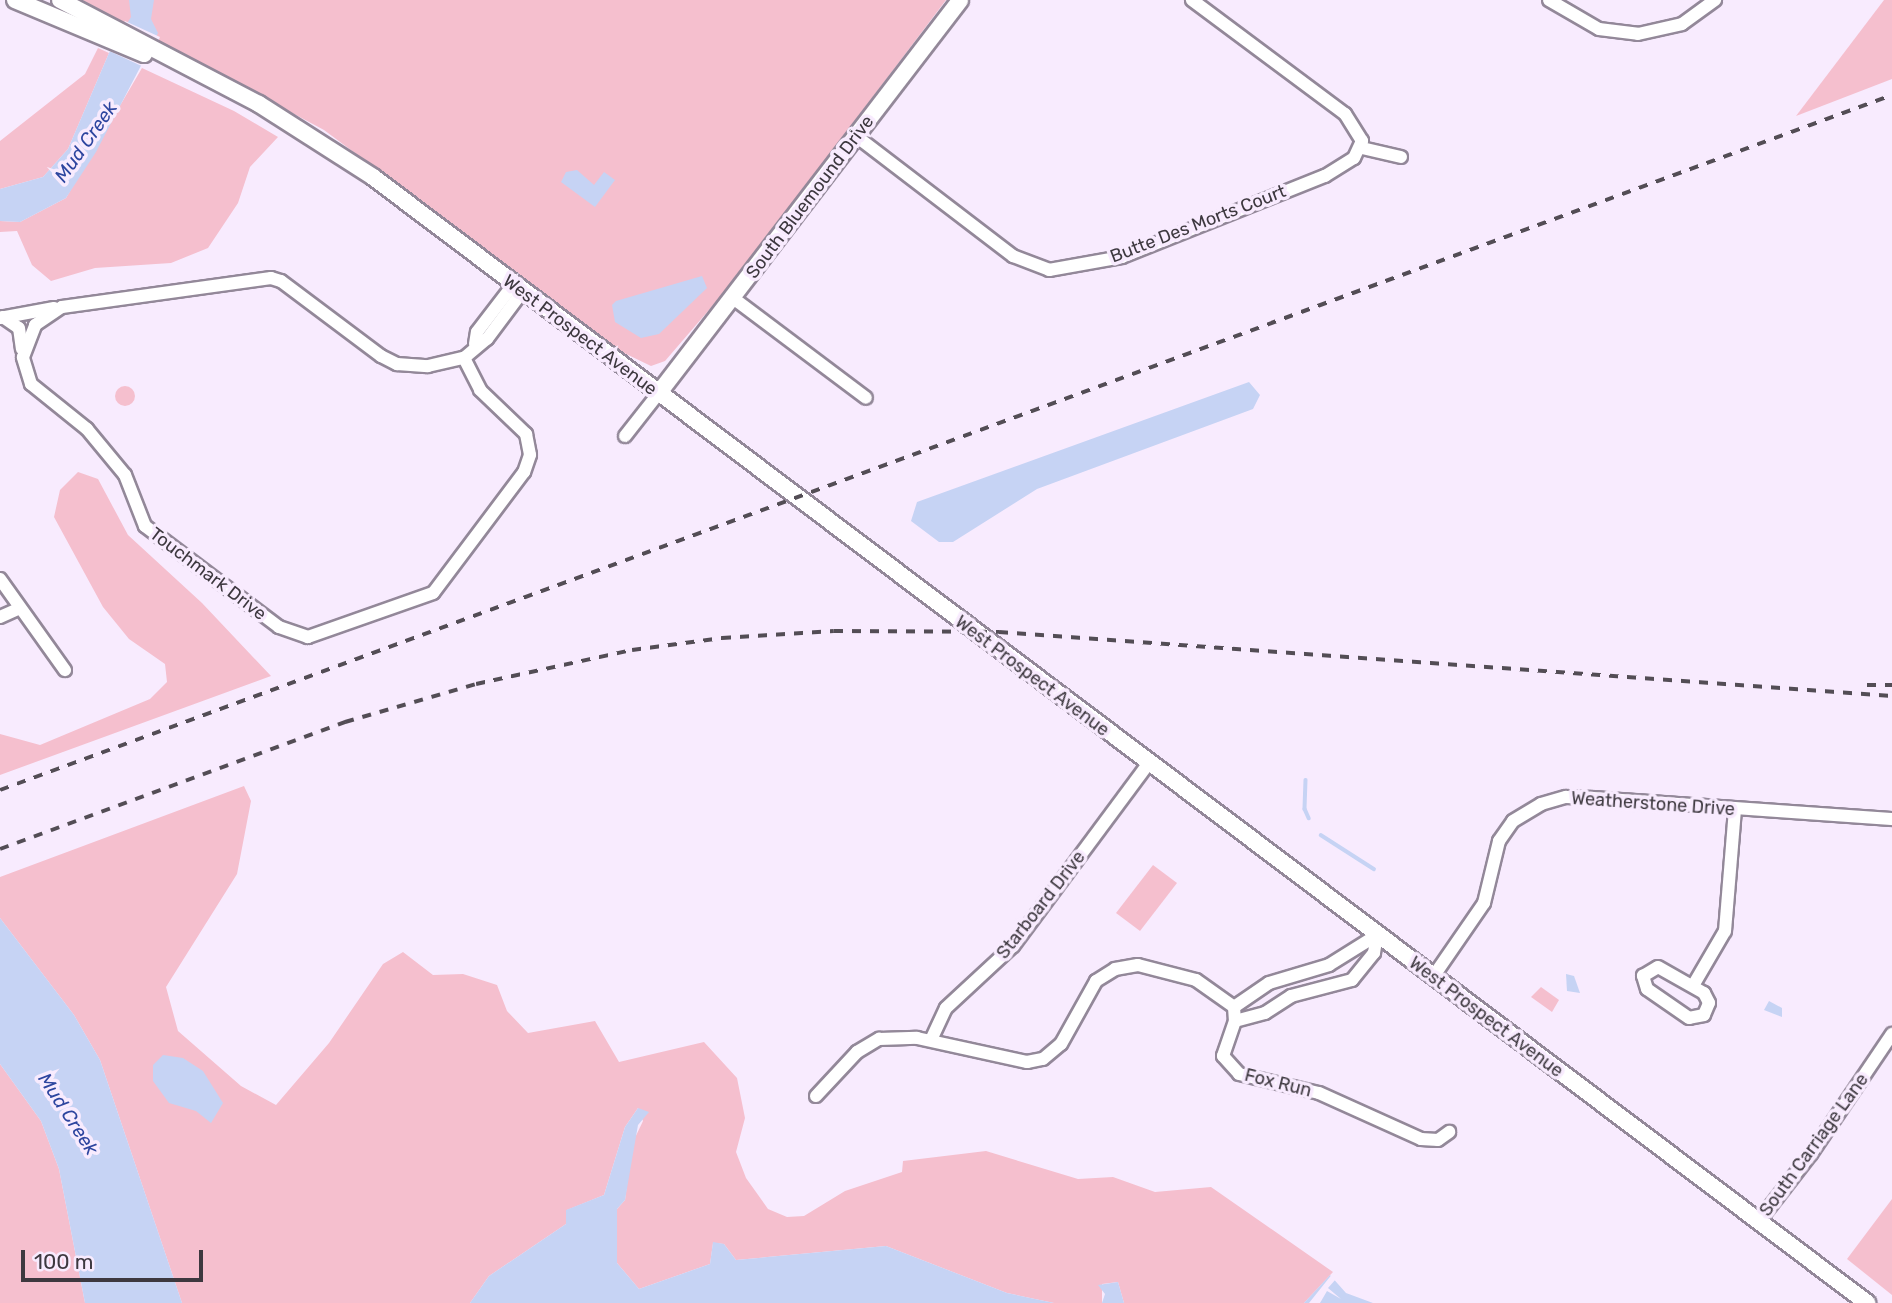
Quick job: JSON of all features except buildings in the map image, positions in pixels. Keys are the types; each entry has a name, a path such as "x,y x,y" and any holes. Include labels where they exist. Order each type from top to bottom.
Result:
{"main road":[{"name":"West Prospect Avenue","path":"15,0 114,35 154,53 334,149 1867,1303"},
{"name":"West Prospect Avenue","path":"60,0 114,35"},
{"name":"South Bluemound Drive","path":"658,394 960,0"}],"street":[{"path":"1192,0 1345,114 1362,148 1401,157"},
{"path":"1549,0 1600,29 1638,34 1682,24 1715,0"},
{"name":"Butte Des Morts Court","path":"856,136 1013,256 1049,270 1122,257 1325,176 1354,158 1362,148"},
{"path":"2,317 271,278 281,281 397,364 421,366 464,358 475,344 487,339 518,289"},
{"path":"733,298 866,398"},
{"path":"23,357 35,325 62,307"},
{"name":"Touchmark Drive","path":"2,317 19,328 23,357 31,384 87,429 125,475 145,526 279,627 308,637 433,593 524,472 530,455 526,434 480,390 464,358"},
{"path":"625,436 658,394"},
{"path":"0,579 18,609 65,670"},
{"path":"0,617 18,609"},
{"name":"Starboard Drive","path":"931,1040 946,1008 1013,946 1148,764"},
{"name":"Weatherstone Drive","path":"1433,977 1484,903 1499,841 1513,821 1531,808 1566,797 1892,819"},
{"path":"1693,984 1725,931 1735,809"},
{"path":"816,1097 867,1044 890,1037 931,1040 1027,1062 1043,1059 1061,1044 1096,981 1126,965 1150,966 1196,980 1234,1007 1269,983 1337,962 1377,935"},
{"path":"1235,1021 1265,1013 1291,996 1352,980 1374,953 1377,935"},
{"path":"1658,967 1693,984 1709,1003 1704,1015 1696,1019 1647,989 1643,979 1649,969 1658,967"},
{"name":"Fox Run","path":"1234,1007 1235,1021 1223,1056 1239,1074 1319,1093 1421,1139 1438,1140 1449,1132"},
{"name":"South Carriage Lane","path":"1758,1222 1811,1154 1892,1034"}],"shaded area":[{"path":"82,0 946,0 733,282 665,361 651,366 622,352 324,130"},
{"path":"1884,0 1892,0 1892,79 1796,116"},
{"path":"98,48 109,53 68,149 43,177 0,189 0,141 85,74"},
{"path":"142,68 234,111 278,137 250,167 238,203 208,248 171,263 95,268 51,281 32,265 17,231 0,232 0,221 20,222 66,198"},
{"path":"125,386 132,389 135,396 132,403 125,406 118,403 115,396 118,389"},
{"path":"78,472 98,479 128,535 202,603 271,676 0,775 0,734 40,745 150,699 167,682 165,664 129,639 103,607 54,517 60,490"},
{"path":"244,786 251,801 237,874 166,987 178,1031 241,1086 276,1105 329,1043 383,964 403,952 433,975 463,974 497,985 507,1011 528,1033 595,1021 619,1062 704,1042 737,1078 745,1118 736,1152 746,1178 768,1209 787,1217 804,1216 845,1191 902,1172 903,1161 986,1151 1078,1179 1113,1177 1155,1192 1211,1187 1333,1272 1304,1303 1124,1303 1118,1282 1102,1284 1102,1303 1054,1303 1007,1293 886,1246 736,1260 724,1244 713,1243 710,1264 639,1289 617,1263 617,1209 625,1200 632,1144 643,1121 638,1108 625,1127 604,1195 567,1210 566,1224 489,1276 470,1303 182,1303 100,1060 74,1015 0,918 0,877"},
{"path":"1153,865 1177,883 1140,931 1116,913"},
{"path":"1541,987 1559,1000 1552,1012 1531,997"},
{"path":"0,1064 41,1121 59,1169 85,1303 0,1303"},
{"path":"1892,1199 1892,1295 1847,1259"}],"water":[{"name":"Mud Creek","path":"129,0 154,0 151,19 158,33 96,152 66,198 20,222 0,221 0,189 43,177 68,149 109,53 131,17"},
{"path":"577,170 594,185 604,172 615,180 595,207 561,182 566,172"},
{"path":"702,276 707,288 659,334 641,338 615,322 612,305 616,301"},
{"path":"1249,382 1260,395 1253,409 1037,489 953,542 939,542 911,521 917,502"},
{"name":"Mud Creek","path":"0,918 74,1015 100,1060 182,1303 85,1303 59,1169 41,1121 0,1064"},
{"path":"1566,974 1574,976 1580,993 1567,991"},
{"path":"1769,1001 1782,1008 1782,1017 1764,1010"},
{"path":"163,1055 183,1058 203,1071 223,1103 211,1123 196,1111 169,1103 153,1081 153,1065"},
{"path":"638,1108 649,1112 638,1125 625,1200 617,1209 617,1263 639,1289 710,1264 713,1242 724,1244 736,1260 886,1246 1007,1293 1054,1303 470,1303 489,1276 566,1224 566,1210 604,1195 625,1127"},
{"path":"1330,1275 1346,1293 1373,1303 1304,1303"},
{"path":"1118,1282 1124,1303 1102,1303 1105,1294 1098,1285"}],"pier":[{"path":"125,21 160,37 146,68 107,50"},
{"path":"1333,1273 1336,1279 1328,1288 1341,1299 1327,1291 1320,1303 1309,1303"}],"waterway":[{"path":"1306,780 1305,809 1309,818"},
{"path":"1321,835 1374,869"}],"railway":[{"path":"0,790 1892,95"},
{"path":"0,849 345,722 476,684 632,650 722,638 834,631 999,632 1892,696"},
{"path":"1867,685 1892,685"}]}
